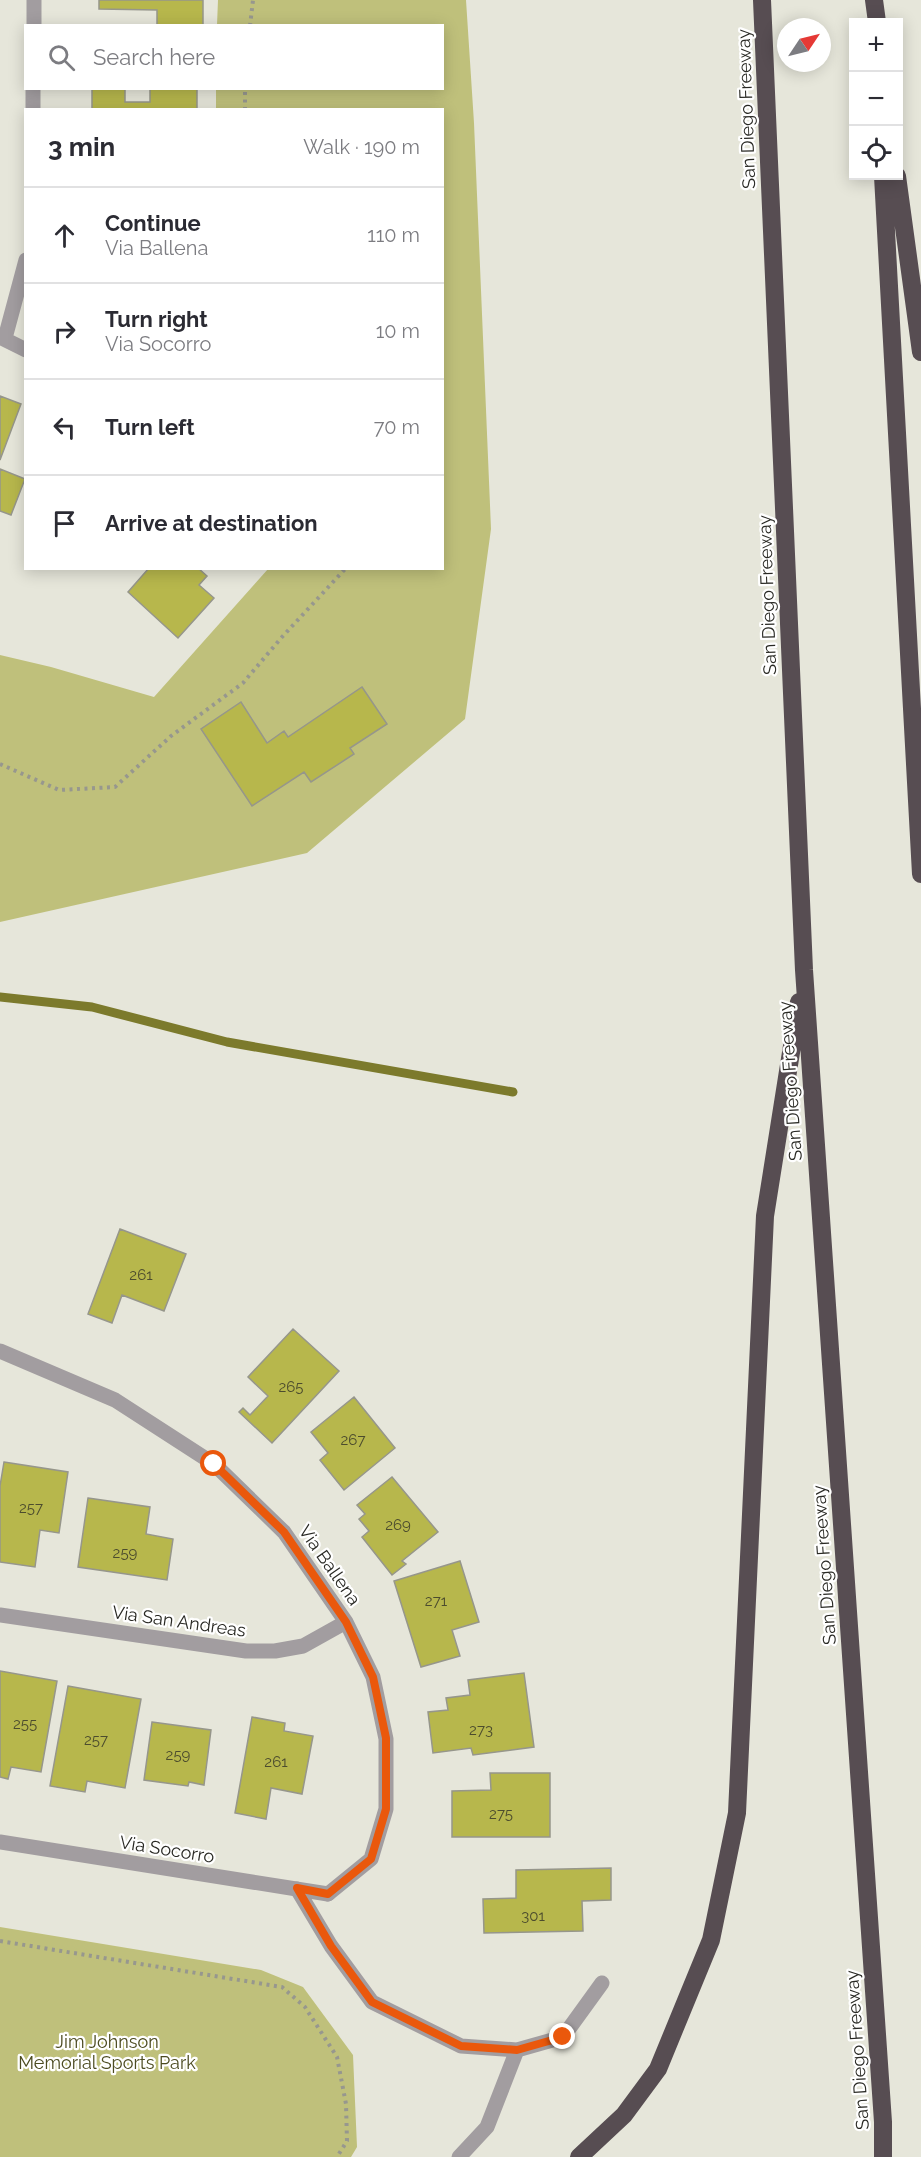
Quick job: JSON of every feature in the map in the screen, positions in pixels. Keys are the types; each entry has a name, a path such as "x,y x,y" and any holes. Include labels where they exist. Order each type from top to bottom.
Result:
{"highway":[{"name":"San Diego Freeway","path":"762,0 804,970 884,2122 883,2157"},
{"path":"874,0 876,18"},
{"path":"883,180 921,874"},
{"path":"898,180 921,352"},
{"path":"579,2157 624,2115 658,2068 711,1940 737,1813 765,1216 804,970"}],"street":[{"path":"34,0 34,24"},
{"path":"33,90 33,108"},
{"path":"24,266 2,337 24,349"},
{"name":"Via Ballena","path":"0,1351 115,1400 214,1464 284,1532 346,1622 373,1677 386,1738 386,1809 371,1859 328,1894"},
{"name":"Via San Andreas","path":"0,1615 246,1651 275,1651 303,1646 346,1622"},
{"name":"Via Socorro","path":"0,1842 328,1894"},
{"path":"297,1888 331,1946 372,2002 461,2046 517,2050 563,2037 602,1983"},
{"path":"459,2157 487,2127 517,2050"}],"path":[{"path":"250,24 253,0"},
{"path":"245,90 245,108"},
{"path":"0,764 59,790 115,787 171,736 243,683 344,570"},
{"path":"0,1941 282,1987 305,2007 338,2057 346,2104 347,2141 337,2157"}],"green space":[{"path":"218,0 466,0 474,123 491,529 465,719 307,853 0,922 0,655 51,667 154,697 267,570 444,570 444,108 216,108 216,90 444,90 444,24 217,24"},
{"name":"Jim Johnson Memorial Sports Park","path":"0,1927 261,1970 303,1987 353,2055 357,2147 351,2157 0,2157"}],"building":[{"path":"99,0 203,0 203,24 157,24 157,10 99,9"},
{"path":"92,90 125,90 125,102 150,102 150,90 197,90 197,108 92,108"},
{"path":"0,396 21,404 0,460"},
{"path":"0,469 24,479 24,482 11,515 0,511"},
{"path":"147,570 200,570 207,576 199,585 214,598 178,638 128,592"},
{"path":"362,687 387,724 350,748 354,754 311,782 304,772 252,806 201,729 241,702 267,743 284,731 288,737"},
{"path":"120,1229 186,1254 164,1311 122,1295 112,1323 88,1314"},
{"path":"293,1329 339,1371 272,1443 239,1412 243,1408 250,1415 268,1396 248,1377"},
{"path":"354,1397 395,1448 344,1490 320,1460 328,1453 311,1432"},
{"path":"4,1462 68,1472 59,1533 40,1530 35,1567 0,1562 0,1486"},
{"path":"392,1477 438,1532 402,1561 406,1564 392,1575 362,1537 369,1531 359,1519 365,1514 357,1505"},
{"path":"88,1498 150,1507 146,1534 173,1539 167,1580 78,1567"},
{"path":"460,1561 479,1622 452,1630 460,1656 421,1667 394,1581"},
{"path":"0,1671 57,1681 41,1772 11,1767 8,1779 0,1777"},
{"path":"524,1673 534,1747 473,1755 471,1748 433,1753 428,1712 448,1710 446,1698 470,1695 468,1680"},
{"path":"68,1686 141,1699 125,1788 87,1781 85,1792 50,1786"},
{"path":"252,1717 285,1723 284,1731 313,1736 302,1794 271,1788 266,1819 235,1813"},
{"path":"152,1722 211,1730 204,1785 189,1782 188,1786 144,1780"},
{"path":"490,1773 550,1773 550,1837 452,1837 452,1791 491,1790"},
{"path":"611,1868 611,1900 582,1901 583,1931 484,1933 483,1899 516,1898 516,1870"}],"waterway":[{"path":"0,997 92,1007 227,1042 513,1092"}],"route":[{"path":"214,1464 284,1532 346,1622 373,1677 386,1738 386,1809 371,1859 328,1894 297,1888 331,1946 372,2002 461,2046 517,2050 563,2037"}]}
